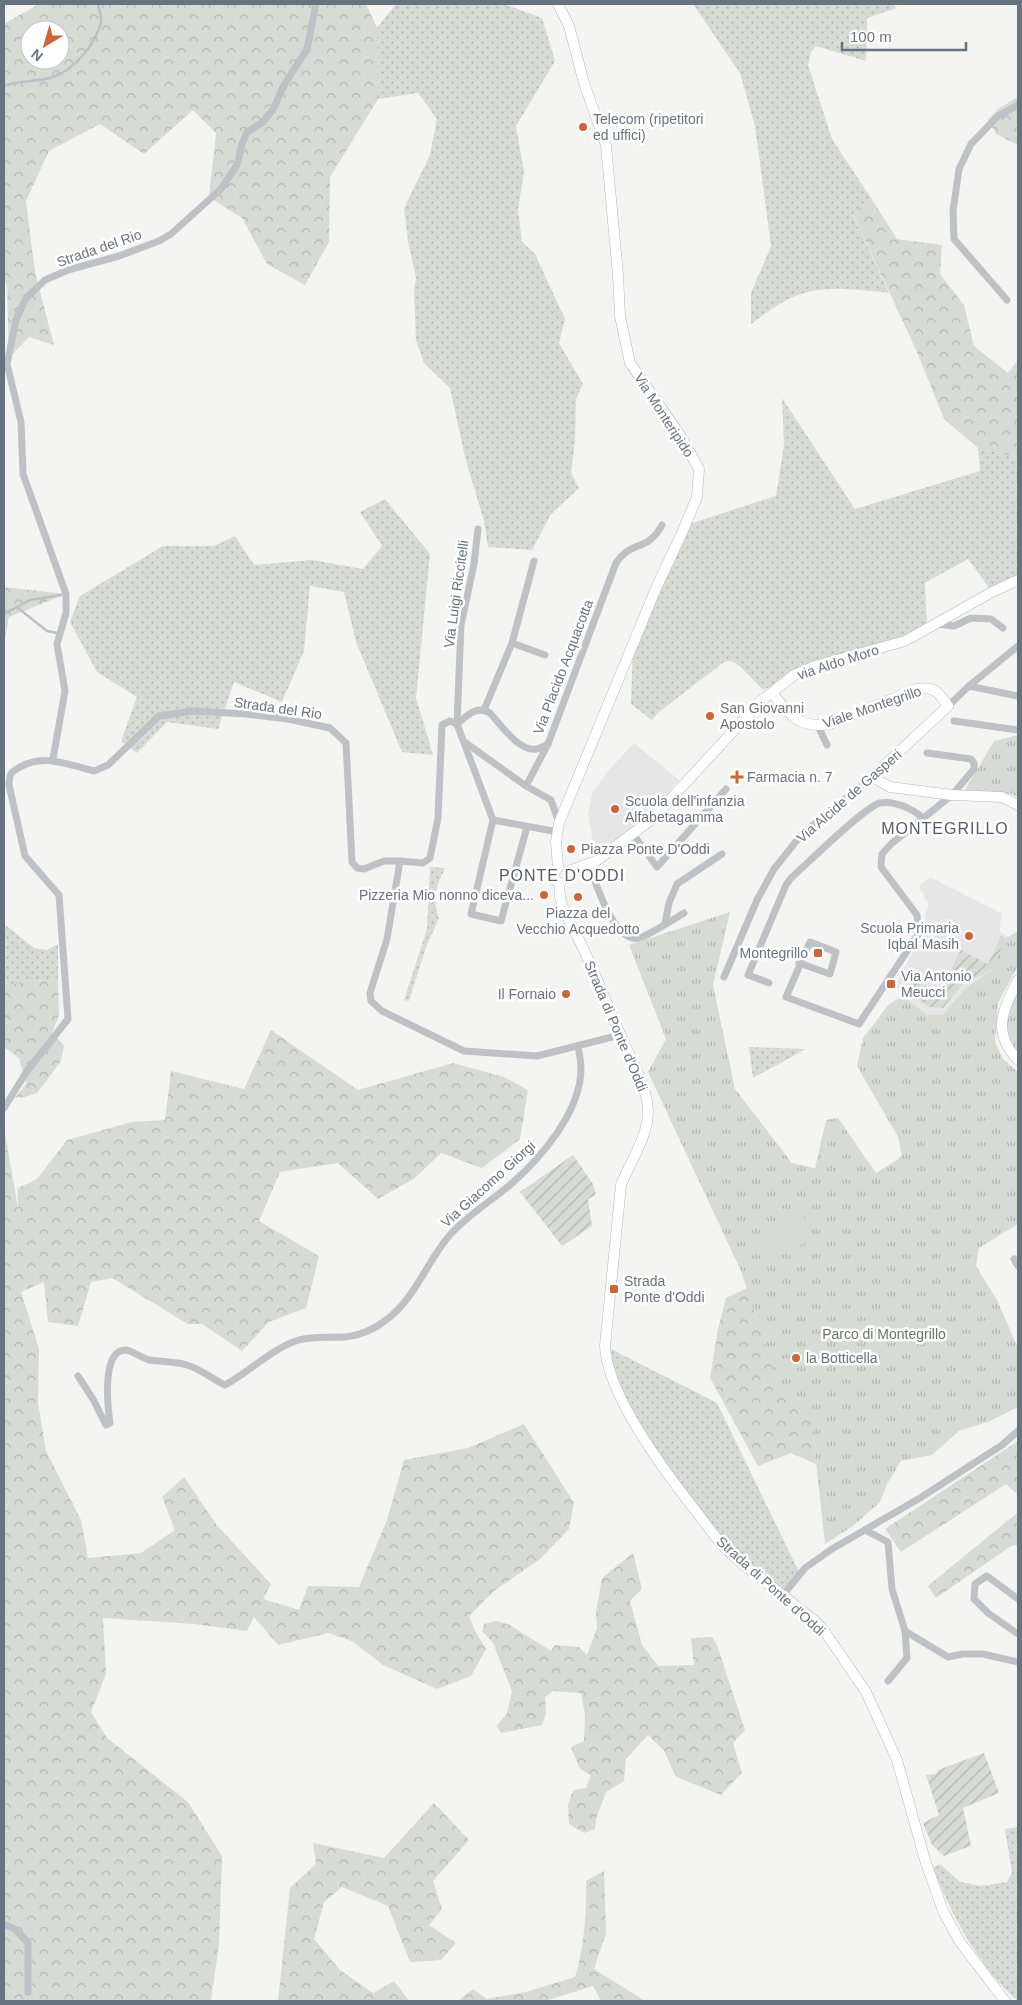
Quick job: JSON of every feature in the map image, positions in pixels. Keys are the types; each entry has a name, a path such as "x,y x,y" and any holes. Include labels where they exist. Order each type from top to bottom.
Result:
{"street":[{"name":"Strada del Rio","path":"52,759 65,691 57,644 66,613 66,594 23,474 20,422 7,364 16,320 26,298 45,280 68,270 119,256 159,241 171,234 221,189 237,165 247,132 262,123 274,108 283,87 307,49 316,4"},
{"name":"Via Monteripido","path":"558,4 569,26 584,83 606,145 618,266 620,316 630,362 680,436 699,470 696,497 686,525 657,586 559,827 556,859 558,867"},
{"path":"1008,300 954,239 953,210 959,169 971,144 998,116 1018,105"},
{"path":"4,344 12,337"},
{"name":"Via Placido Acquacotta","path":"484,710 490,713 520,745 528,749 537,749 548,744 616,563 622,553 647,543 658,532 662,524"},
{"name":"Via Luigi Riccitelli","path":"458,726 461,624 474,564 478,529"},
{"path":"458,726 477,709 484,710 512,643 534,561"},
{"name":"via Aldo Moro","path":"569,871 589,865 605,856 652,819 762,700 794,675 815,666 905,641 992,592 1018,580"},
{"path":"936,624 954,626 971,618 991,619 1003,628"},
{"path":"512,643 545,655"},
{"path":"948,706 969,686 1018,646"},
{"path":"969,686 1018,696"},
{"name":"Viale Montegrillo","path":"772,693 792,717 804,724 818,726 830,724 917,689 929,687 938,693 948,706"},
{"name":"Via Alcide de Gasperi","path":"724,977 757,900 774,869 802,834 872,777 948,706"},
{"name":"Strada del Rio","path":"4,1108 28,1071 68,1019 58,896 25,856 9,785 10,774 13,769 26,762 52,759 94,771 108,765 159,716 192,711 288,719 330,728 346,743 352,862 356,868 364,869 384,861 400,861"},
{"path":"528,827 501,921 471,914 493,820 466,743 458,726 450,721 442,725 438,818 430,858 423,863 400,861 387,939 370,993 371,1001 382,1011 464,1051 537,1056 620,1035"},
{"path":"954,721 1018,730"},
{"path":"818,726 827,745"},
{"path":"466,743 526,786 551,800 559,827 528,827 493,820"},
{"path":"526,786 548,744"},
{"path":"800,963 830,974 836,952 810,942 800,963 786,997 859,1024 919,933 917,915 881,867 882,854 891,844 952,795 974,769 974,763 970,759 927,753"},
{"path":"872,777 890,788 952,795 1002,796 1018,805"},
{"path":"633,834 657,867 726,789"},
{"path":"769,983 748,975 786,885 791,878 864,812 879,803 886,802 903,806 923,818"},
{"path":"665,924 669,903 677,884 722,854"},
{"path":"589,865 612,919 620,931 628,936 639,938 684,913"},
{"path":"558,867 564,867 569,871 567,881 560,882"},
{"name":"Strada di Ponte d'Oddi","path":"558,867 553,874 555,880 560,882 558,892 560,903 588,959 640,1079 648,1110 647,1126 640,1146 627,1169 621,1185 605,1346 607,1362 630,1414 653,1454 680,1491 724,1546 743,1564 783,1594 825,1632 866,1692 897,1760 925,1860 943,1911 960,1942 1005,2001"},
{"path":"1018,980 1006,1004 1001,1024 1008,1049 1018,1060"},
{"name":"Via Giacomo Giorgi","path":"78,1376 93,1399 106,1425 110,1423 106,1391 112,1359 120,1351 127,1350 148,1360 188,1365 225,1385 267,1357 298,1340 347,1337 368,1331 385,1321 398,1310 412,1293 450,1235 510,1185 550,1144 568,1114 577,1093 581,1068 578,1046"},
{"path":"783,1594 805,1568 832,1549 920,1498 1002,1446 1018,1431"},
{"path":"865,1530 888,1542 892,1589 904,1631 906,1658 888,1681"},
{"path":"1018,1598 987,1576 975,1584 974,1599 988,1613 1018,1634"},
{"path":"904,1631 948,1657 963,1654 982,1654 1018,1662"},
{"path":"4,1924 15,1929 28,1943 28,1992"}],"shaded area":[{"path":"634,743 679,780 648,814 595,854 588,814 592,794 607,772"},
{"path":"930,877 1001,913 1000,932 1009,937 1006,938 991,970 966,988 942,1015 927,1015 903,996 897,987 899,976 923,936 926,911 929,906 919,886"}],"green space":[{"path":"39,4 366,4 377,28 378,99 330,177 329,242 305,285 267,264 242,218 209,197 216,133 193,110 144,154 100,124 49,151 26,201 35,272 54,345 29,337 9,358 7,286 4,281 4,24"},
{"path":"396,4 504,4 542,18 555,61 516,126 524,172 518,209 522,242 535,254 565,319 559,343 583,384 576,399 575,440 571,473 579,488 551,514 532,550 488,547 484,521 465,457 450,388 424,363 416,341 414,289 416,278 408,241 404,208 430,155 437,119 418,93 378,99 377,28"},
{"path":"693,4 893,4 897,8 867,18 866,61 816,46 811,52 808,65 832,139 871,198 853,215 889,293 848,289 808,292 783,302 751,324 751,293 771,246 755,126 740,73"},
{"path":"1018,97 1018,145 996,134 988,120 998,109"},
{"path":"871,198 897,239 942,245 940,274 964,305 974,346 1008,373 1018,360 1018,457 978,448 944,419 917,352 853,214"},
{"path":"782,398 855,509 980,471 978,448 1018,457 1018,580 992,592 968,559 925,583 927,629 794,675 763,690 741,667 732,661 724,662 659,712 652,720 631,704 633,647 686,525 776,496 784,445"},
{"path":"385,499 430,554 416,698 433,755 402,752 356,642 344,592 310,586 304,651 282,702 234,682 218,729 167,722 137,753 121,741 137,697 97,672 70,622 80,596 163,546 214,546 235,536 254,565 312,560 363,569 382,546 360,512"},
{"path":"4,587 66,594 9,617 4,643"},
{"path":"1018,735 1018,798 1012,794 965,790 994,741"},
{"path":"430,867 445,868 439,881 435,898 439,918 426,947 409,1001 404,1000 427,929"},
{"name":"Parco di Montegrillo","path":"730,912 713,985 735,1089 792,1163 815,1168 826,1120 838,1118 876,1173 902,1155 898,1137 857,1066 863,1038 889,1004 903,996 927,1015 942,1015 966,988 991,970 1006,938 1018,931 1018,966 998,1003 995,1042 1003,1059 1018,1072 1018,1224 979,1248 976,1266 997,1300 1018,1348 1018,1407 990,1421 959,1431 932,1455 901,1461 887,1484 880,1502 853,1526 825,1544 812,1424 782,1394 741,1271 648,1072 666,1039 629,945"},
{"path":"4,924 34,948 47,950 58,944 58,980 23,981 4,988"},
{"path":"1001,936 1006,938 991,970 963,984 943,1008 929,1007 906,991 912,980 939,993 961,950 988,964"},
{"path":"58,980 59,1015 52,1033 64,1046 61,1061 37,1093 15,1098 26,1084 19,1058 4,1047 4,988 23,981"},
{"path":"1018,988 1018,1055 1006,1034 1005,1021"},
{"path":"271,1030 358,1090 453,1063 504,1077 528,1090 520,1139 482,1168 441,1153 415,1178 378,1199 338,1163 280,1172 259,1221 319,1256 306,1308 269,1322 242,1351 202,1324 188,1324 112,1278 91,1282 78,1326 48,1322 44,1282 21,1292 39,1349 38,1403 46,1451 81,1520 88,1558 141,1553 175,1530 162,1497 184,1477 216,1524 271,1584 263,1599 299,1610 308,1586 359,1587 387,1520 404,1460 468,1448 524,1424 574,1503 569,1529 540,1559 494,1591 469,1616 475,1631 486,1649 471,1676 437,1689 383,1665 352,1641 328,1633 278,1645 254,1617 247,1631 194,1624 103,1618 106,1674 91,1712 107,1738 188,1802 222,1856 219,1944 211,2001 4,2001 4,1127 18,1208 18,1188 37,1179 67,1140 132,1122 165,1120 171,1071 244,1089"},
{"path":"749,1047 806,1049 753,1078"},
{"path":"573,1155 593,1184 596,1195 588,1199 592,1226 562,1246 520,1192"},
{"path":"803,1215 814,1239 773,1257 763,1234"},
{"path":"747,1288 782,1394 812,1424 816,1464 791,1453 758,1466 710,1378 718,1329 726,1298"},
{"path":"605,1346 717,1403 800,1574 783,1595 723,1546 630,1414"},
{"path":"1018,1441 1018,1495 1006,1484 901,1552 885,1529"},
{"path":"1018,1512 1018,1545 1011,1546 936,1598 928,1586"},
{"path":"633,1553 642,1589 630,1601 642,1645 658,1666 694,1665 691,1638 712,1637 717,1645 745,1730 733,1743 742,1773 721,1795 676,1777 664,1751 648,1735 626,1759 624,1781 606,1792 596,1819 595,1829 584,1833 569,1824 568,1805 573,1790 586,1788 591,1775 580,1769 571,1747 584,1741 585,1715 581,1693 553,1691 545,1697 546,1714 542,1725 501,1733 497,1726 507,1713 512,1691 493,1643 482,1631 484,1624 496,1621 510,1625 551,1651 555,1645 579,1647 587,1655 597,1628 596,1613 602,1578"},
{"path":"984,1753 999,1793 963,1808 971,1846 944,1856 932,1845 923,1823 939,1815 926,1775 936,1774 938,1770"},
{"path":"434,1803 469,1840 433,1881 442,1909 429,1925 456,1943 441,1960 410,1962 388,1906 342,1887 324,1902 314,1939 340,1970 373,1993 394,1981 409,2001 278,2001 290,1888 316,1864 313,1843 384,1858"},
{"path":"1018,1827 1018,2001 991,1973 968,1940 933,1868 940,1864 960,1882 980,1886 1007,1882 1012,1873 1005,1829"},
{"path":"604,1871 606,1933 594,1969 645,2001 601,2001 593,1986 545,2001 458,2001 473,1989 487,1999 526,1992 575,1977 581,1954 584,1929 586,1881"}],"waterway":[{"path":"4,86 53,77 76,62 89,48 98,31 101,23 98,4"},
{"path":"4,614 30,600 61,595"},
{"path":"18,608 47,631 57,633"}],"place":[{"name":"Telecom (ripetitori ed uffici)","path":"583,127"},
{"name":"San Giovanni Apostolo","path":"710,716"},
{"name":"Farmacia n. 7","path":"737,777"},
{"name":"Scuola dell'infanzia Alfabetagamma","path":"615,809"},
{"name":"Piazza Ponte D'Oddi","path":"571,849"},
{"name":"Pizzeria Mio nonno diceva...","path":"544,895"},
{"name":"Piazza del Vecchio Acquedotto","path":"578,897"},
{"name":"Scuola Primaria Iqbal Masih","path":"969,936"},
{"name":"Montegrillo","path":"818,953"},
{"name":"Via Antonio Meucci","path":"891,984"},
{"name":"Il Fornaio","path":"566,994"},
{"name":"Strada Ponte d'Oddi","path":"614,1289"},
{"name":"la Botticella","path":"796,1358"}],"district":[{"name":"MONTEGRILLO","path":"945,828"},
{"name":"PONTE D'ODDI","path":"562,875"}]}
